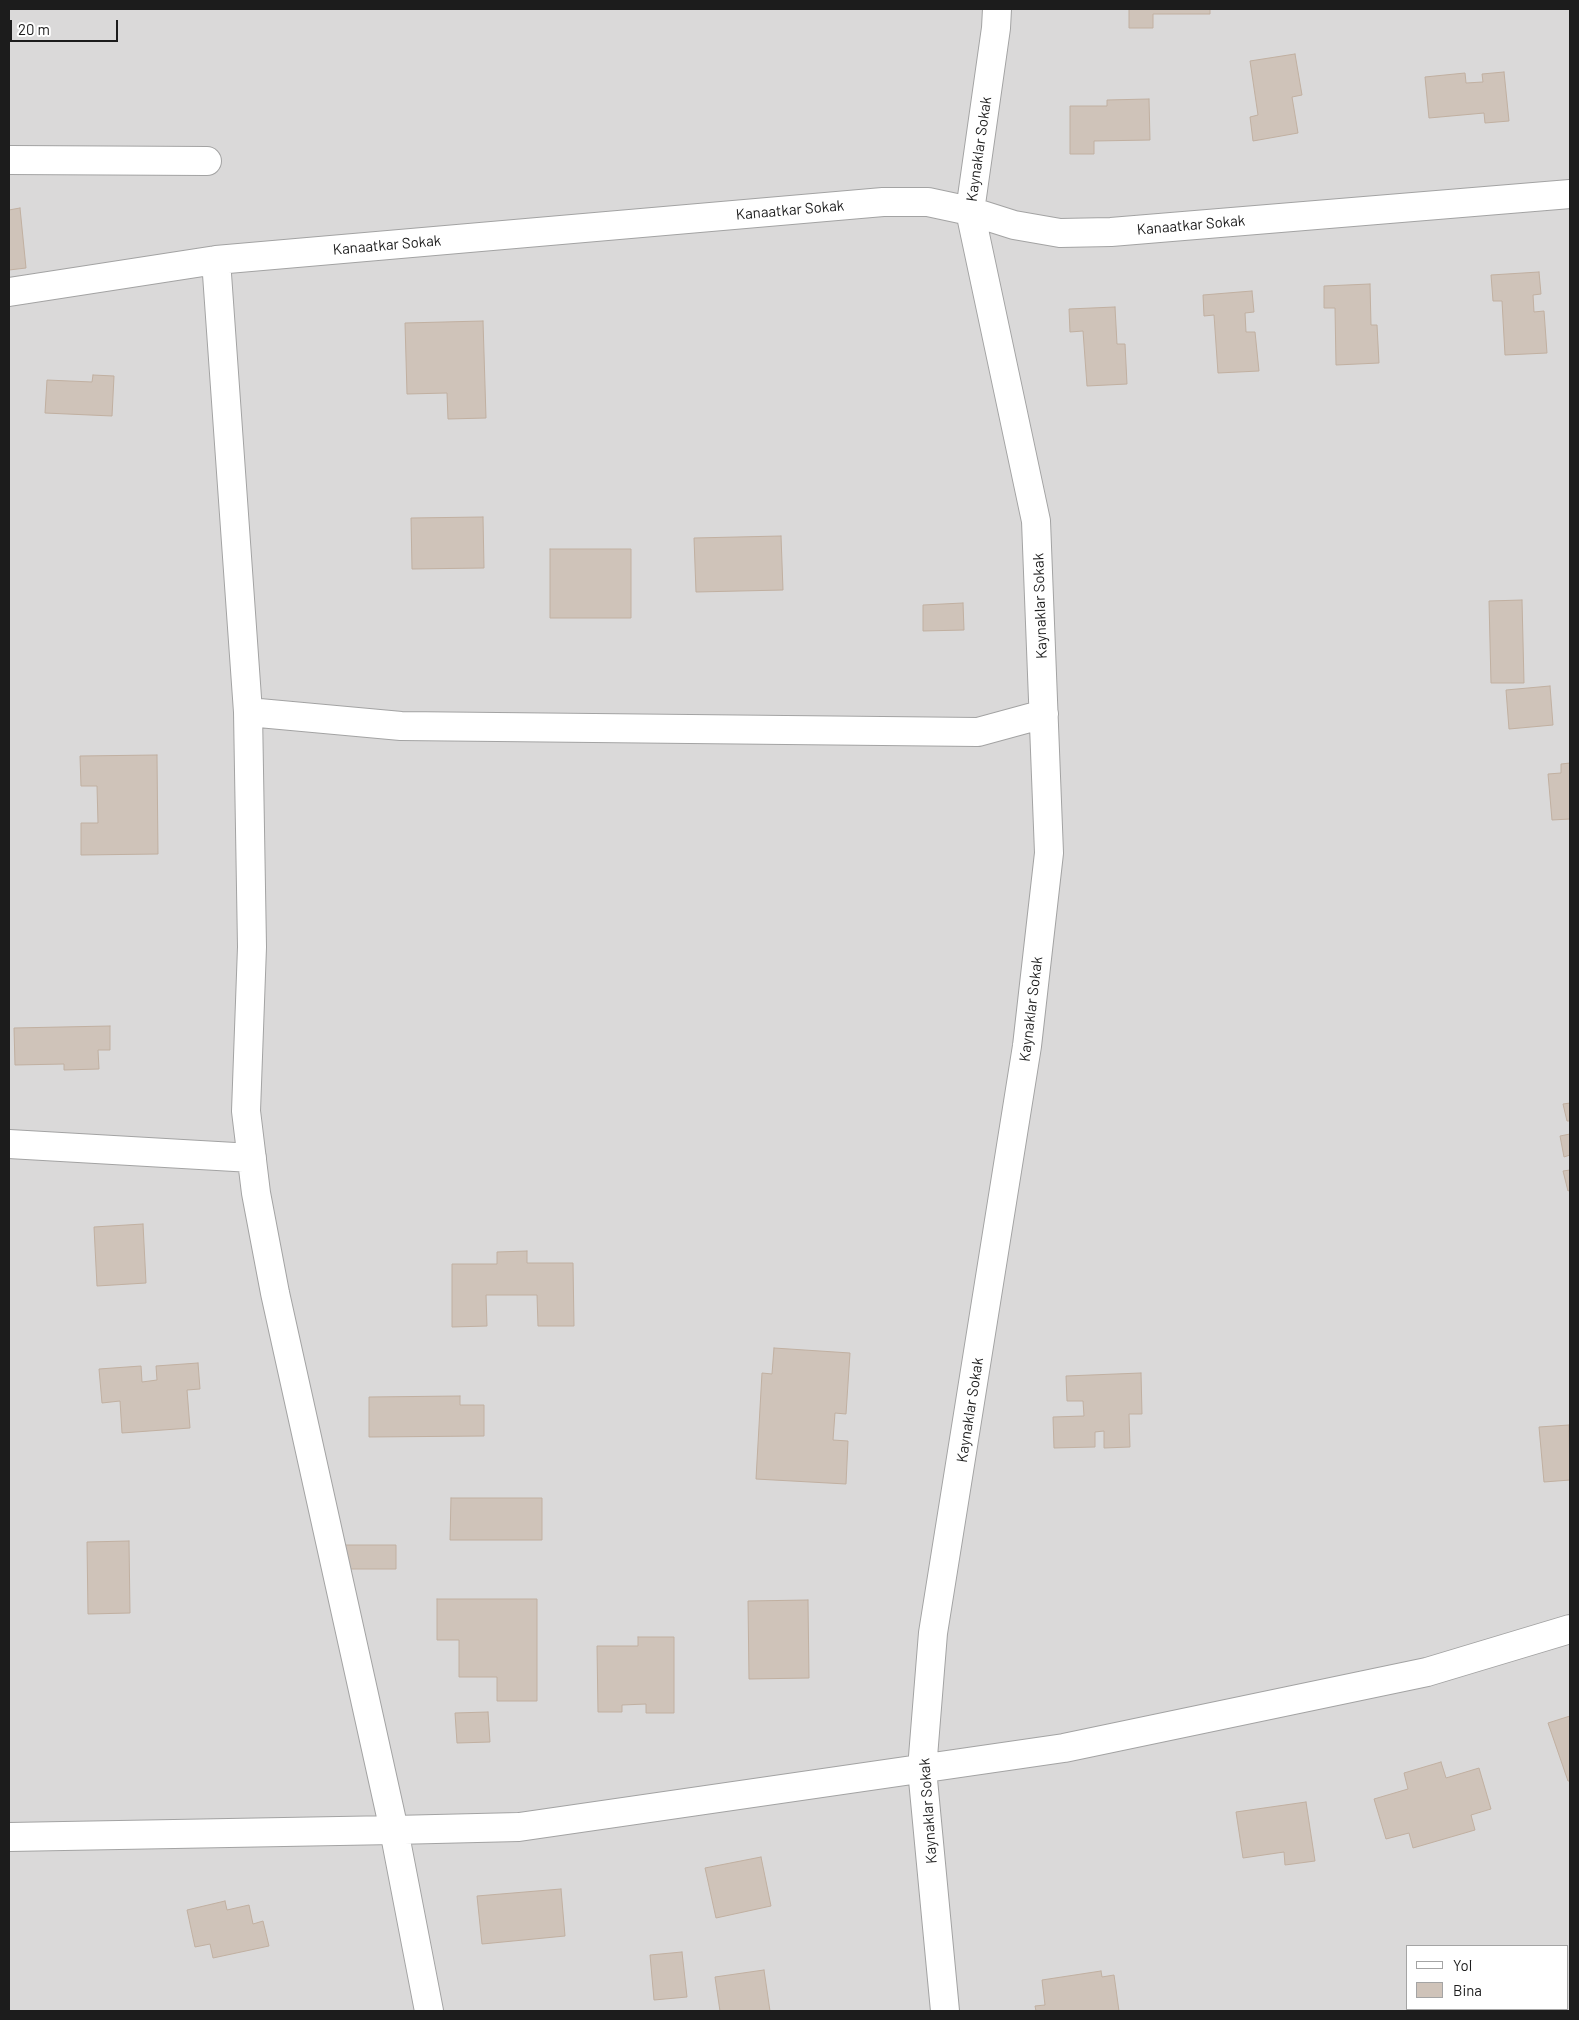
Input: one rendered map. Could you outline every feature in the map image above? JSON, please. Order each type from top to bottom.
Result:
[{"type":"street","name":"Kaynaklar Sokak","points":[[945,2011],[922,1769],[933,1633],[1028,1046],[1049,853],[1036,521],[970,211],[996,28],[997,9]]},
{"type":"street","points":[[9,160],[207,161]]},
{"type":"street","name":"Kanaatkar Sokak","points":[[9,292],[216,260],[883,202],[928,202],[1060,234],[1131,230],[1570,194]]},
{"type":"street","points":[[216,260],[248,712],[252,947],[246,1110],[252,1158],[275,1294],[394,1830],[429,2011]]},
{"type":"street","points":[[248,712],[401,726],[978,732],[1044,714]]},
{"type":"street","points":[[9,1144],[252,1158]]},
{"type":"street","points":[[9,1837],[518,1827],[1064,1748],[1427,1672],[1570,1629]]},
{"type":"shaded area","points":[[9,9],[1570,9],[1570,2011],[9,2011]]},
{"type":"building","points":[[1129,9],[1210,9],[1210,14],[1153,14],[1153,28],[1129,28]]},
{"type":"building","points":[[1295,54],[1302,95],[1292,97],[1298,133],[1253,141],[1250,117],[1258,115],[1250,61]]},
{"type":"building","points":[[1504,72],[1509,121],[1485,123],[1484,113],[1429,118],[1425,77],[1465,73],[1466,83],[1483,82],[1482,74]]},
{"type":"building","points":[[1149,99],[1150,140],[1094,141],[1094,154],[1070,154],[1070,106],[1107,106],[1107,100]]},
{"type":"building","points":[[20,208],[26,268],[9,270],[9,210]]},
{"type":"building","points":[[1539,272],[1541,294],[1533,295],[1534,312],[1544,311],[1547,353],[1505,355],[1502,301],[1493,301],[1491,275]]},
{"type":"building","points":[[1370,284],[1371,325],[1377,325],[1379,363],[1336,365],[1335,308],[1324,308],[1324,286]]},
{"type":"building","points":[[1252,291],[1254,312],[1245,313],[1246,332],[1255,332],[1259,371],[1218,373],[1214,315],[1204,316],[1203,295]]},
{"type":"building","points":[[1115,307],[1117,344],[1125,344],[1127,384],[1087,386],[1083,331],[1070,332],[1069,309]]},
{"type":"building","points":[[483,321],[486,418],[448,419],[447,393],[407,394],[405,323]]},
{"type":"building","points":[[93,375],[114,376],[112,416],[45,413],[47,380],[92,382]]},
{"type":"building","points":[[483,517],[484,568],[412,569],[411,518]]},
{"type":"building","points":[[781,536],[783,590],[696,592],[694,538]]},
{"type":"building","points":[[550,549],[631,549],[631,618],[550,618]]},
{"type":"building","points":[[1522,600],[1524,683],[1491,683],[1489,601]]},
{"type":"building","points":[[963,603],[964,630],[923,631],[923,605]]},
{"type":"building","points":[[1550,686],[1553,725],[1509,729],[1506,690]]},
{"type":"building","points":[[157,755],[158,854],[81,855],[81,823],[98,823],[97,786],[81,786],[80,756]]},
{"type":"building","points":[[1570,763],[1570,819],[1552,820],[1548,774],[1561,773],[1561,764]]},
{"type":"building","points":[[110,1026],[110,1050],[98,1050],[99,1069],[64,1070],[64,1064],[15,1065],[14,1028]]},
{"type":"building","points":[[1570,1103],[1570,1121],[1567,1121],[1563,1104]]},
{"type":"building","points":[[1570,1134],[1570,1155],[1564,1157],[1560,1136]]},
{"type":"building","points":[[1570,1170],[1570,1190],[1568,1191],[1563,1171]]},
{"type":"building","points":[[143,1224],[146,1283],[97,1286],[94,1227]]},
{"type":"building","points":[[527,1251],[527,1263],[573,1263],[574,1326],[538,1326],[537,1295],[486,1295],[487,1326],[452,1327],[452,1264],[497,1264],[497,1252]]},
{"type":"building","points":[[774,1348],[850,1353],[846,1414],[835,1413],[833,1440],[848,1441],[846,1484],[756,1479],[762,1373],[772,1374]]},
{"type":"building","points":[[198,1363],[200,1389],[187,1390],[190,1428],[122,1433],[120,1401],[102,1403],[99,1369],[141,1366],[142,1382],[157,1380],[156,1366]]},
{"type":"building","points":[[1141,1373],[1142,1414],[1129,1414],[1130,1447],[1104,1448],[1104,1431],[1095,1432],[1095,1447],[1054,1448],[1053,1417],[1084,1416],[1083,1401],[1067,1401],[1066,1376]]},
{"type":"building","points":[[460,1396],[460,1405],[484,1405],[484,1436],[369,1437],[369,1397]]},
{"type":"building","points":[[1569,1425],[1570,1480],[1544,1482],[1539,1427]]},
{"type":"building","points":[[451,1498],[542,1498],[542,1540],[450,1540]]},
{"type":"building","points":[[129,1541],[130,1613],[88,1614],[87,1542]]},
{"type":"building","points":[[342,1545],[396,1545],[396,1569],[342,1569]]},
{"type":"building","points":[[437,1599],[537,1599],[537,1701],[497,1701],[497,1677],[459,1677],[459,1640],[437,1640]]},
{"type":"building","points":[[808,1600],[809,1678],[749,1679],[748,1601]]},
{"type":"building","points":[[638,1637],[674,1637],[674,1713],[646,1713],[646,1704],[622,1705],[622,1712],[598,1712],[597,1646],[638,1646]]},
{"type":"building","points":[[488,1712],[490,1742],[457,1743],[455,1713]]},
{"type":"building","points":[[1570,1716],[1570,1781],[1568,1781],[1548,1723]]},
{"type":"building","points":[[1441,1762],[1446,1778],[1479,1768],[1491,1809],[1471,1815],[1475,1830],[1413,1848],[1409,1833],[1386,1839],[1374,1799],[1408,1789],[1404,1773]]},
{"type":"building","points":[[1306,1802],[1315,1861],[1285,1865],[1284,1852],[1243,1858],[1236,1812]]},
{"type":"building","points":[[761,1857],[771,1906],[716,1918],[705,1868]]},
{"type":"building","points":[[561,1889],[565,1936],[482,1944],[477,1896]]},
{"type":"building","points":[[225,1901],[227,1910],[249,1905],[253,1924],[263,1921],[269,1946],[213,1958],[210,1944],[195,1947],[187,1910]]},
{"type":"building","points":[[682,1952],[687,1997],[654,2000],[650,1955]]},
{"type":"building","points":[[764,1970],[770,2011],[720,2011],[715,1977]]},
{"type":"building","points":[[1101,1971],[1102,1977],[1114,1975],[1119,2011],[1036,2011],[1035,2006],[1045,2005],[1042,1980]]}]
